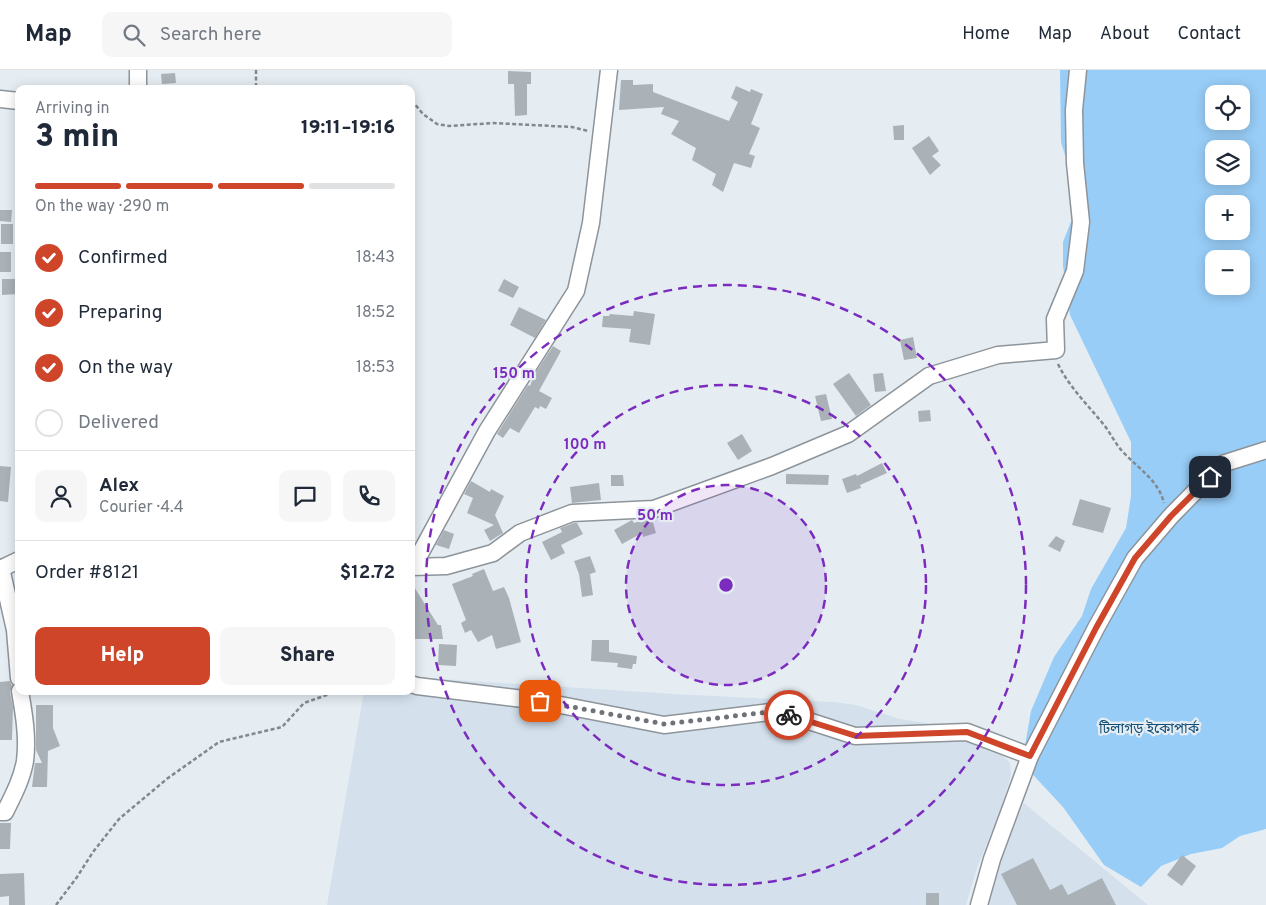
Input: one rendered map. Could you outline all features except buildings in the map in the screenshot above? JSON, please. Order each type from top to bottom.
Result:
[{"type":"street","points":[[138,70],[138,85]]},
{"type":"street","points":[[415,557],[421,552],[487,431],[576,292],[591,223],[609,70]]},
{"type":"street","points":[[415,568],[446,566],[493,553],[520,534],[572,513],[654,509],[772,466],[848,434],[929,376],[998,355],[1056,350],[1055,319],[1075,271],[1081,222],[1075,163],[1074,119],[1078,70]]},
{"type":"street","points":[[0,99],[15,100]]},
{"type":"street","points":[[979,905],[992,859],[1030,756],[1096,628],[1135,558],[1168,520],[1222,464],[1266,450]]},
{"type":"street","points":[[15,562],[1,569],[15,640]]},
{"type":"street","points":[[415,685],[540,701],[664,724],[778,711],[856,736],[967,732],[1030,756]]},
{"type":"street","points":[[0,812],[5,812],[20,779],[25,761],[25,722],[21,695]]},
{"type":"path","points":[[256,70],[256,85]]},
{"type":"path","points":[[415,104],[423,114],[437,124],[449,126],[493,123],[572,127],[602,133]]},
{"type":"path","points":[[1056,350],[1058,365],[1079,397],[1105,425],[1124,453],[1142,469],[1161,492],[1168,520]]},
{"type":"path","points":[[56,905],[119,819],[168,778],[219,742],[282,727],[304,703],[327,695]]},
{"type":"shaded area","points":[[415,677],[834,702],[856,705],[900,719],[926,723],[958,734],[1000,753],[1010,763],[1011,776],[1000,811],[977,868],[966,905],[327,905],[363,695],[415,695]]},
{"type":"shaded area","points":[[1024,803],[1148,905],[987,905],[1003,849]]},
{"type":"green space","name":"টিলাগড় ইকোপার্ক","points":[[1060,70],[1266,70],[1266,829],[1240,836],[1222,848],[1191,854],[1161,866],[1141,887],[1104,865],[1063,807],[1022,763],[1031,711],[1054,657],[1082,616],[1091,589],[1126,528],[1131,496],[1131,442],[1070,315],[1063,266],[1063,242],[1072,219],[1068,165],[1061,142]]},
{"type":"way so far","points":[[540,701],[664,724],[778,711],[789,715]]},
{"type":"route","points":[[789,715],[856,736],[967,732],[1030,756],[1096,628],[1135,558],[1171,516],[1210,477]]}]
